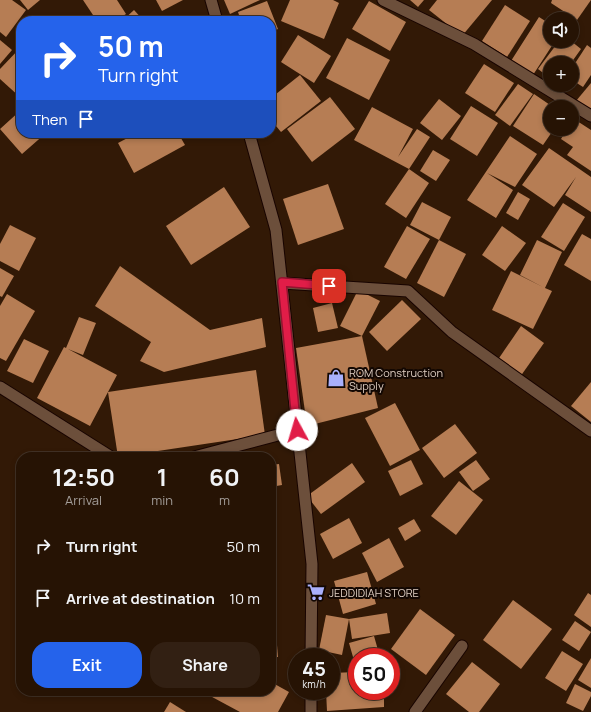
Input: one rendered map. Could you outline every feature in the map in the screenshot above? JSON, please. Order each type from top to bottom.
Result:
[{"type":"street","points":[[211,0],[216,16]]},
{"type":"street","points":[[383,0],[474,44],[591,116]]},
{"type":"street","points":[[250,138],[276,230],[312,564],[311,648]]},
{"type":"street","points":[[282,282],[408,291],[452,332],[591,431]]},
{"type":"street","points":[[0,387],[103,452]]},
{"type":"street","points":[[213,452],[297,430]]},
{"type":"street","points":[[415,712],[462,646]]},
{"type":"street","points":[[311,700],[311,712]]},
{"type":"building","points":[[0,0],[12,0],[26,10],[22,16],[16,16],[16,24],[6,37],[0,32]]},
{"type":"building","points":[[20,0],[40,0],[28,10]]},
{"type":"building","points":[[83,0],[117,0],[126,14],[123,16],[94,16]]},
{"type":"building","points":[[156,0],[183,0],[162,11]]},
{"type":"building","points":[[224,0],[260,0],[230,14]]},
{"type":"building","points":[[290,0],[333,0],[339,3],[324,39],[281,21]]},
{"type":"building","points":[[410,0],[424,0],[418,7]]},
{"type":"building","points":[[437,0],[492,0],[462,36],[429,10]]},
{"type":"building","points":[[552,0],[591,0],[579,17],[579,12],[565,12],[551,3]]},
{"type":"building","points":[[267,1],[273,16],[239,16],[238,12]]},
{"type":"building","points":[[369,1],[406,22],[390,51],[352,29]]},
{"type":"building","points":[[505,5],[530,21],[507,57],[482,41]]},
{"type":"building","points":[[134,10],[139,16],[127,16]]},
{"type":"building","points":[[539,17],[543,20],[543,48],[550,48],[545,56],[543,56],[543,60],[533,75],[511,61]]},
{"type":"building","points":[[298,35],[331,56],[314,83],[281,62]]},
{"type":"building","points":[[347,38],[390,60],[369,100],[326,78]]},
{"type":"building","points":[[0,40],[12,50],[0,64]]},
{"type":"building","points":[[587,45],[591,48],[591,75],[583,87],[579,84],[579,57]]},
{"type":"building","points":[[579,47],[581,49],[576,56],[548,56],[554,48]]},
{"type":"building","points":[[16,52],[16,93],[0,79],[0,69]]},
{"type":"building","points":[[543,62],[543,73],[538,69]]},
{"type":"building","points":[[484,64],[514,83],[495,112],[465,93]]},
{"type":"building","points":[[300,75],[321,101],[281,132],[276,126],[276,94]]},
{"type":"building","points":[[591,83],[591,113],[579,103],[579,100],[577,100]]},
{"type":"building","points":[[518,84],[533,94],[510,126],[495,115]]},
{"type":"building","points":[[534,94],[543,100],[543,136],[549,136],[543,145],[513,126]]},
{"type":"building","points":[[330,97],[355,129],[312,162],[287,129]]},
{"type":"building","points":[[439,99],[461,116],[442,140],[420,123]]},
{"type":"building","points":[[471,106],[498,123],[477,156],[450,139]]},
{"type":"building","points":[[372,107],[413,129],[398,157],[417,129],[430,137],[409,169],[354,140]]},
{"type":"building","points":[[16,115],[16,138],[40,138],[22,154],[0,129]]},
{"type":"building","points":[[579,122],[591,130],[591,171],[567,155],[573,147],[561,139],[563,136],[579,136]]},
{"type":"building","points":[[510,136],[537,154],[515,187],[487,173],[513,190],[496,218],[467,200]]},
{"type":"building","points":[[128,138],[181,138],[185,145],[134,173],[118,143]]},
{"type":"building","points":[[549,148],[591,177],[591,212],[565,195],[576,177],[554,207],[522,185]]},
{"type":"building","points":[[433,150],[450,160],[436,181],[420,171]]},
{"type":"building","points":[[409,169],[429,183],[406,218],[385,204]]},
{"type":"building","points":[[328,184],[344,229],[298,245],[283,199]]},
{"type":"building","points":[[224,187],[250,227],[191,265],[166,226]]},
{"type":"building","points":[[518,192],[530,199],[518,220],[506,213]]},
{"type":"building","points":[[422,202],[451,217],[439,240],[410,225]]},
{"type":"building","points":[[563,203],[585,217],[564,251],[541,237]]},
{"type":"building","points":[[10,225],[36,238],[19,271],[0,261],[0,244]]},
{"type":"building","points":[[407,226],[430,239],[406,279],[384,267]]},
{"type":"building","points":[[502,226],[526,243],[505,271],[482,255]]},
{"type":"building","points":[[582,234],[591,239],[591,281],[564,265]]},
{"type":"building","points":[[439,240],[466,254],[444,297],[417,283]]},
{"type":"building","points":[[537,240],[562,252],[545,288],[552,291],[533,329],[492,310],[511,271],[543,287],[520,275]]},
{"type":"building","points":[[120,266],[210,330],[262,318],[266,347],[164,372],[140,361],[151,342],[95,306]]},
{"type":"building","points":[[0,268],[14,276],[2,297],[0,296]]},
{"type":"building","points":[[358,290],[380,301],[362,336],[340,326]]},
{"type":"building","points":[[7,294],[35,311],[6,361],[0,358],[0,306]]},
{"type":"building","points":[[402,300],[421,319],[387,351],[369,332]]},
{"type":"building","points":[[332,303],[338,328],[318,332],[313,308]]},
{"type":"building","points":[[79,317],[96,323],[83,355],[68,349],[117,375],[90,426],[37,398],[64,347],[66,348]]},
{"type":"building","points":[[521,326],[544,343],[520,377],[497,361]]},
{"type":"building","name":"ROM Construction Supply","points":[[362,336],[378,408],[307,426],[296,348]]},
{"type":"building","points":[[24,339],[49,351],[33,383],[7,371]]},
{"type":"building","points":[[256,370],[265,435],[151,452],[117,452],[108,392]]},
{"type":"building","points":[[591,382],[591,422],[571,406]]},
{"type":"building","points":[[395,403],[420,450],[390,466],[365,418]]},
{"type":"building","points":[[455,424],[477,453],[444,478],[422,448]]},
{"type":"building","points":[[411,460],[423,484],[400,496],[388,471]]},
{"type":"building","points":[[476,460],[490,479],[473,491],[459,472]]},
{"type":"building","points":[[352,463],[365,482],[321,514],[307,496]]},
{"type":"building","points":[[276,464],[279,464],[282,485],[276,486]]},
{"type":"building","points":[[459,481],[483,500],[456,535],[431,516]]},
{"type":"building","points":[[349,518],[362,543],[333,559],[320,534]]},
{"type":"building","points":[[414,519],[421,531],[405,541],[398,528]]},
{"type":"building","points":[[389,538],[404,567],[377,582],[362,553]]},
{"type":"building","points":[[367,572],[376,604],[343,614],[334,581]]},
{"type":"building","points":[[588,593],[591,595],[591,627],[574,615]]},
{"type":"building","points":[[513,600],[552,629],[521,669],[483,640]]},
{"type":"building","points":[[420,609],[455,635],[426,675],[400,656],[400,648],[392,648]]},
{"type":"building","points":[[387,613],[390,633],[352,639],[349,619]]},
{"type":"building","points":[[326,615],[349,619],[342,655],[340,655],[340,648],[319,648]]},
{"type":"building","points":[[575,621],[591,632],[579,651],[562,640]]},
{"type":"building","points":[[276,633],[278,657],[276,657]]},
{"type":"building","points":[[374,636],[377,648],[350,648],[349,643]]},
{"type":"building","points":[[562,651],[583,664],[566,691],[545,678]]},
{"type":"building","points":[[591,658],[591,688],[578,680]]},
{"type":"building","points":[[472,662],[500,684],[479,712],[469,712],[446,694]]},
{"type":"building","points":[[348,672],[348,700],[384,700],[384,707],[327,711],[326,700],[340,700],[340,673]]},
{"type":"building","points":[[575,684],[591,692],[591,696],[583,711],[566,703]]},
{"type":"building","points":[[276,685],[288,691],[278,712],[240,712],[210,696],[276,696]]},
{"type":"building","points":[[170,702],[186,712],[164,712]]},
{"type":"place","name":"ROM Construction Supply","points":[[336,378]]},
{"type":"place","name":"JEDDIDIAH STORE","points":[[316,592]]},
{"type":"route","points":[[297,430],[282,282],[329,286]]}]
